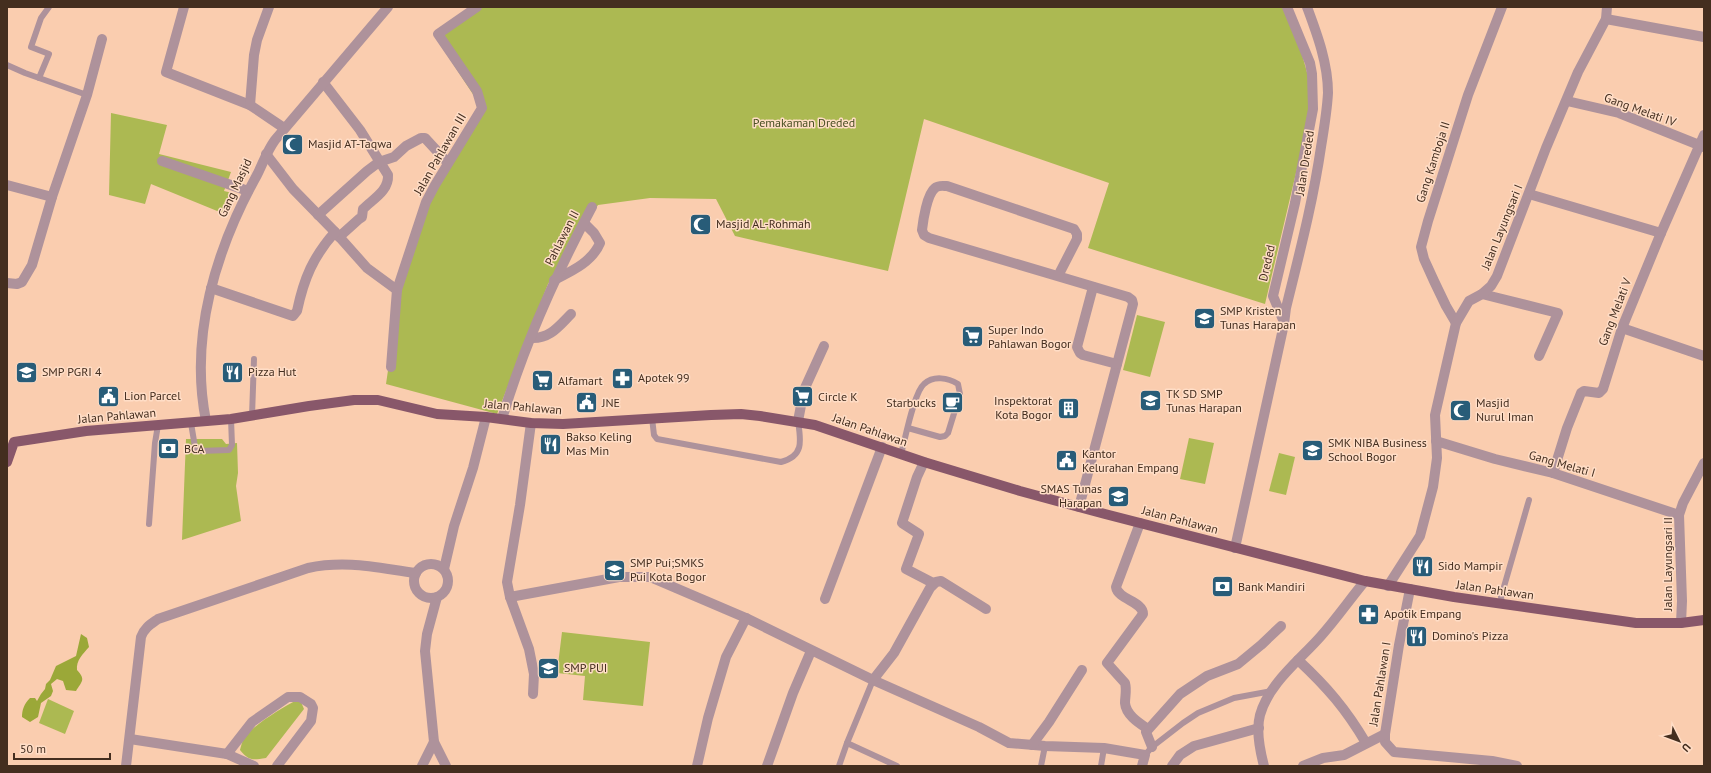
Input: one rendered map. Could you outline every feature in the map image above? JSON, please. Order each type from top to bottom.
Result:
[{"type":"main road","name":"Jalan Pahlawan","points":[[7,462],[14,442],[86,431],[231,419],[354,400],[378,400],[437,414],[486,417],[531,423],[563,424],[741,414],[798,421],[815,425],[924,462],[1079,507],[1388,586],[1636,623],[1681,623],[1704,620]]},
{"type":"street","points":[[184,7],[166,72],[250,105],[284,128]]},
{"type":"street","points":[[250,105],[254,55],[257,40],[269,7]]},
{"type":"street","name":"Gang Masjid","points":[[206,421],[202,391],[202,343],[204,323],[211,288],[226,239],[266,154],[284,128],[388,7]]},
{"type":"street","name":"Jalan Pahlawan III","points":[[391,367],[397,290],[426,202],[482,108],[477,90],[438,34],[477,7]]},
{"type":"street","name":"Dreded","points":[[1284,324],[1273,296],[1313,110],[1312,74],[1310,63],[1287,7]]},
{"type":"street","name":"Jalan Dreded","points":[[1284,324],[1286,308],[1314,192],[1328,92],[1324,62],[1307,7]]},
{"type":"street","name":"Gang Kamboja II","points":[[1456,323],[1434,281],[1424,259],[1421,247],[1468,95],[1502,7]]},
{"type":"street","name":"Jalan Layungsari I","points":[[1388,586],[1420,536],[1435,474],[1435,415],[1456,323],[1469,301],[1482,294],[1491,286],[1497,276],[1546,148],[1578,72],[1606,19],[1607,7]]},
{"type":"street","points":[[1606,19],[1704,37]]},
{"type":"street","points":[[7,283],[20,284],[26,278],[32,265],[52,197],[87,95],[102,39]]},
{"type":"street","points":[[211,288],[293,316],[296,311],[308,270],[322,247],[337,234],[359,219],[362,216],[363,209],[385,188],[388,182],[388,175],[360,130],[323,82]]},
{"type":"street","name":"Gang Melati IV","points":[[1567,100],[1619,113],[1702,146]]},
{"type":"street","name":"Gang Melati V","points":[[1554,473],[1567,428],[1580,393],[1584,391],[1599,393],[1602,391],[1622,328],[1661,233],[1702,146],[1704,135]]},
{"type":"street","points":[[318,216],[354,182],[379,162],[394,157],[406,146],[421,138],[425,138],[448,163]]},
{"type":"street","points":[[266,154],[293,189],[337,234],[367,268],[397,290]]},
{"type":"street","points":[[162,161],[248,191]]},
{"type":"street","points":[[7,185],[52,197]]},
{"type":"street","points":[[1058,276],[1077,239],[1077,234],[1074,229],[947,186],[937,186],[932,191],[922,228],[923,234],[926,236],[1130,298],[1133,302],[1079,507]]},
{"type":"street","points":[[1529,194],[1661,233]]},
{"type":"street","name":"Pahlawan II","points":[[502,419],[509,396],[554,280],[592,207]]},
{"type":"street","points":[[554,280],[590,259],[598,249],[600,244],[594,233],[584,223]]},
{"type":"street","points":[[1288,231],[1304,235]]},
{"type":"street","points":[[1094,287],[1077,347],[1083,355],[1117,364]]},
{"type":"street","points":[[1482,294],[1558,313],[1539,356]]},
{"type":"street","points":[[531,338],[540,338],[553,332],[571,314]]},
{"type":"street","points":[[1235,548],[1284,324]]},
{"type":"street","points":[[1622,328],[1704,356]]},
{"type":"street","points":[[798,421],[804,390],[824,346]]},
{"type":"street","points":[[444,570],[454,526],[473,468],[486,417]]},
{"type":"street","points":[[531,423],[520,505],[507,582],[510,597],[529,649],[534,674],[533,694]]},
{"type":"street","name":"Gang Melati I","points":[[1436,441],[1495,459],[1554,473],[1679,515]]},
{"type":"street","points":[[825,599],[882,447]]},
{"type":"street","points":[[924,462],[917,477],[902,523],[919,534],[906,569],[933,583],[940,581],[986,609]]},
{"type":"street","name":"Jalan Layungsari II","points":[[1681,623],[1682,601],[1679,515],[1686,496],[1704,463]]},
{"type":"street","points":[[1140,523],[1116,587],[1118,592],[1141,608],[1143,614],[1107,663],[1125,683],[1125,702],[1132,717],[1148,729]]},
{"type":"street","points":[[126,766],[141,637],[148,627],[158,619],[308,568],[328,564],[348,564],[416,573]]},
{"type":"street","points":[[438,597],[426,597],[417,590],[414,579],[420,568],[432,564],[439,565],[448,575],[449,582],[443,593],[438,597],[427,634],[425,651],[434,742],[446,766]]},
{"type":"street","points":[[510,597],[619,577],[650,577],[746,618],[811,651],[979,727],[1010,743],[1149,751]]},
{"type":"street","points":[[1264,766],[1261,753],[1259,728],[1261,712],[1272,691],[1298,660],[1322,635],[1365,581]]},
{"type":"street","points":[[873,680],[894,652],[933,583]]},
{"type":"street","name":"Jalan Pahlawan I","points":[[1410,589],[1399,645],[1385,742],[1394,752],[1517,766]]},
{"type":"street","points":[[697,766],[708,718],[726,657],[746,618]]},
{"type":"street","points":[[1142,766],[1149,751],[1146,734],[1148,729],[1180,694],[1207,676],[1238,664],[1281,626]]},
{"type":"street","points":[[767,766],[792,693],[811,651]]},
{"type":"street","points":[[1298,660],[1347,711],[1366,743]]},
{"type":"street","points":[[1032,745],[1049,722],[1082,670]]},
{"type":"street","points":[[228,754],[252,722],[288,698],[300,697],[311,704],[314,708],[312,716],[310,721],[277,766]]},
{"type":"street","points":[[1172,766],[1180,755],[1194,746],[1259,728]]},
{"type":"street","points":[[1304,766],[1323,758],[1344,755],[1385,734]]},
{"type":"street","points":[[130,739],[228,754],[254,766]]},
{"type":"street","points":[[422,766],[434,742]]},
{"type":"lane","points":[[39,78],[49,54],[31,47],[41,18],[49,7]]},
{"type":"lane","points":[[7,65],[87,95]]},
{"type":"lane","points":[[252,416],[254,359]]},
{"type":"lane","points":[[901,454],[915,401],[923,384],[933,378],[949,379],[958,384],[960,394],[948,433],[945,436],[940,437],[908,428]]},
{"type":"lane","points":[[652,418],[654,434],[657,439],[781,462],[790,460],[797,453],[802,442],[798,421]]},
{"type":"lane","points":[[191,423],[195,447],[199,451],[229,450],[232,445],[231,419]]},
{"type":"lane","points":[[149,524],[154,443],[158,425]]},
{"type":"lane","points":[[1502,604],[1501,597],[1529,500]]},
{"type":"lane","points":[[839,766],[847,742],[873,680]]},
{"type":"lane","points":[[1149,751],[1183,722],[1198,713],[1234,698],[1272,691]]},
{"type":"lane","points":[[847,742],[897,766]]},
{"type":"lane","points":[[1040,766],[1045,746]]},
{"type":"lane","points":[[1101,766],[1104,748]]},
{"type":"green space","name":"Pemakaman Dreded","points":[[471,7],[1284,7],[1298,40],[1308,76],[1309,118],[1265,304],[1088,248],[1109,183],[924,119],[888,271],[735,236],[716,199],[650,198],[598,205],[548,284],[497,414],[386,384],[404,261],[437,174],[482,108],[434,35]]},
{"type":"green space","points":[[111,113],[167,125],[159,154],[231,172],[224,191],[237,194],[227,215],[151,184],[145,204],[109,195]]},
{"type":"green space","points":[[1137,315],[1165,322],[1150,377],[1123,370]]},
{"type":"green space","points":[[1189,438],[1214,443],[1205,484],[1180,479]]},
{"type":"green space","points":[[186,439],[222,439],[226,444],[237,443],[238,473],[236,486],[241,521],[182,540]]},
{"type":"green space","points":[[1279,453],[1295,457],[1286,495],[1269,491]]},
{"type":"green space","points":[[562,632],[650,642],[643,706],[583,700],[585,676],[557,673]]},
{"type":"green space","points":[[81,634],[87,638],[89,647],[80,657],[77,666],[77,670],[82,680],[76,691],[66,690],[63,681],[57,679],[51,684],[53,691],[51,696],[41,703],[38,717],[30,722],[22,717],[23,709],[26,703],[30,698],[35,698],[37,701],[45,689],[46,684],[50,680],[56,666],[76,656]]},
{"type":"green space","points":[[48,699],[74,711],[65,734],[39,723]]},
{"type":"green space","points":[[297,700],[301,702],[304,709],[266,758],[251,759],[243,754],[240,750],[242,742],[248,733],[268,717]]},
{"type":"place","name":"Masjid AT-Taqwa","points":[[293,144]]},
{"type":"place","name":"Masjid AL-Rohmah","points":[[701,224]]},
{"type":"place","name":"SMP Kristen Tunas Harapan","points":[[1205,318]]},
{"type":"place","name":"Super Indo Pahlawan Bogor","points":[[973,337]]},
{"type":"place","name":"SMP PGRI 4","points":[[26,372]]},
{"type":"place","name":"Pizza Hut","points":[[233,372]]},
{"type":"place","name":"Apotek 99","points":[[623,378]]},
{"type":"place","name":"Alfamart","points":[[542,381]]},
{"type":"place","name":"Lion Parcel","points":[[108,396]]},
{"type":"place","name":"Circle K","points":[[803,397]]},
{"type":"place","name":"TK SD SMP Tunas Harapan","points":[[1150,401]]},
{"type":"place","name":"JNE","points":[[587,403]]},
{"type":"place","name":"Starbucks","points":[[952,403]]},
{"type":"place","name":"Inspektorat Kota Bogor","points":[[1068,408]]},
{"type":"place","name":"Masjid Nurul Iman","points":[[1461,410]]},
{"type":"place","name":"Bakso Keling Mas Min","points":[[551,444]]},
{"type":"place","name":"BCA","points":[[169,449]]},
{"type":"place","name":"SMK NIBA Business School Bogor","points":[[1312,450]]},
{"type":"place","name":"Kantor Kelurahan Empang","points":[[1066,461]]},
{"type":"place","name":"SMAS Tunas Harapan","points":[[1118,496]]},
{"type":"place","name":"Sido Mampir","points":[[1422,566]]},
{"type":"place","name":"SMP Pui;SMKS Pui Kota Bogor","points":[[614,570]]},
{"type":"place","name":"Bank Mandiri","points":[[1222,587]]},
{"type":"place","name":"Apotik Empang","points":[[1368,614]]},
{"type":"place","name":"Domino's Pizza","points":[[1416,636]]},
{"type":"place","name":"SMP PUI","points":[[548,668]]}]
